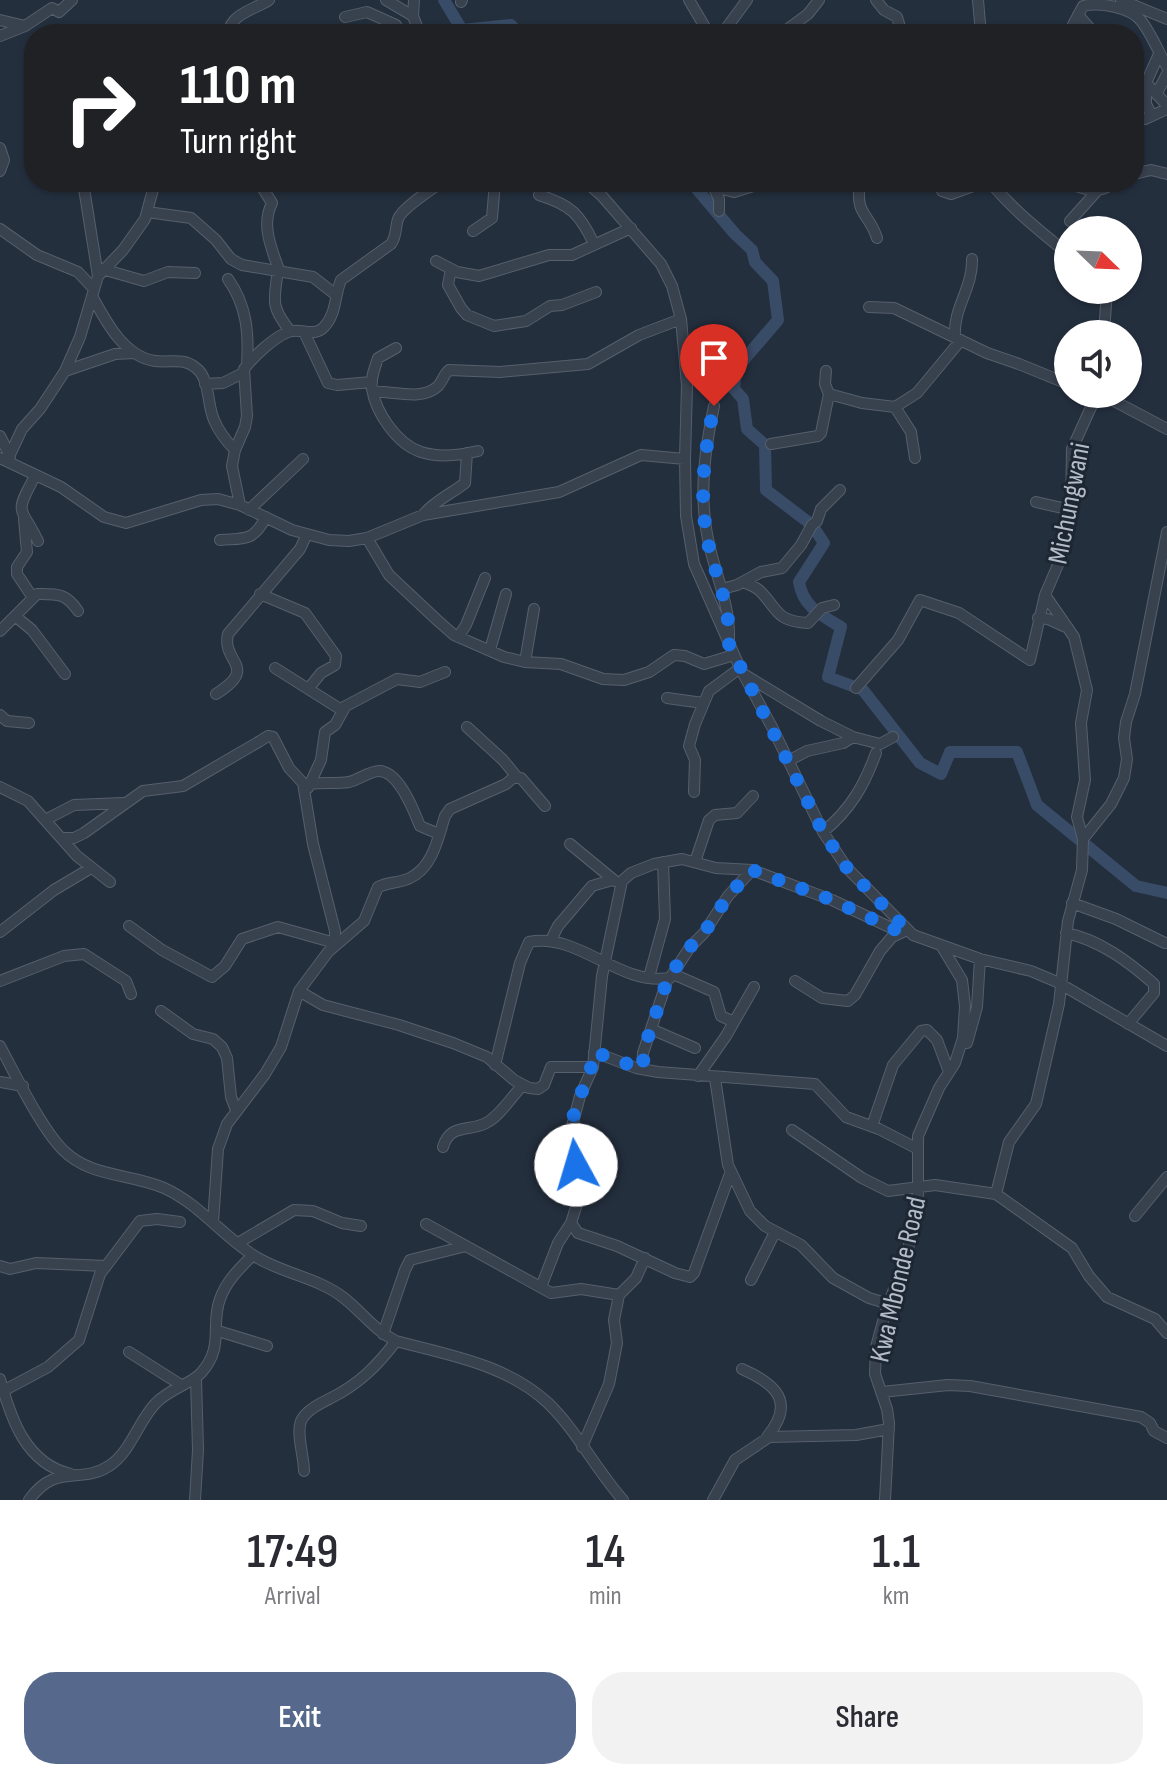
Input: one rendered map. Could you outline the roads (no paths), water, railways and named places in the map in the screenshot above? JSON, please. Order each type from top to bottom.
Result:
[{"type":"street","points":[[28,24],[52,8],[59,12],[72,0]]},
{"type":"street","points":[[231,24],[269,0]]},
{"type":"street","points":[[386,0],[413,16]]},
{"type":"street","points":[[414,0],[416,24]]},
{"type":"street","points":[[689,0],[703,24]]},
{"type":"street","points":[[729,24],[747,0]]},
{"type":"street","points":[[794,24],[819,0]]},
{"type":"street","points":[[876,0],[884,10],[897,17],[899,24]]},
{"type":"street","points":[[978,0],[980,24]]},
{"type":"street","points":[[1121,0],[1167,19]]},
{"type":"street","points":[[1073,24],[1085,2],[1102,3],[1139,18],[1142,24]]},
{"type":"street","points":[[345,17],[350,18],[361,11],[394,24]]},
{"type":"street","points":[[1078,15],[1086,24]]},
{"type":"street","points":[[0,20],[24,26]]},
{"type":"street","points":[[0,36],[24,26]]},
{"type":"street","points":[[1144,27],[1167,67]]},
{"type":"street","points":[[1152,116],[1146,104],[1146,81],[1159,54]]},
{"type":"street","points":[[1157,93],[1167,74]]},
{"type":"street","points":[[1144,119],[1167,107],[1146,81]]},
{"type":"street","points":[[0,148],[4,160],[0,171]]},
{"type":"street","points":[[1144,172],[1156,170],[1167,174]]},
{"type":"street","points":[[85,192],[100,272]]},
{"type":"street","points":[[6,458],[22,429],[40,409],[65,371],[80,337],[100,272],[130,242],[147,212],[152,192]]},
{"type":"street","points":[[264,192],[272,203],[266,213],[265,227],[278,270],[273,304],[290,331]]},
{"type":"street","points":[[205,384],[223,383],[245,369],[290,331],[316,332],[323,329],[334,313],[341,280],[391,244],[396,238],[403,212],[429,192]]},
{"type":"street","points":[[473,231],[492,218],[494,192]]},
{"type":"street","points":[[596,192],[661,264],[672,286],[681,319],[687,385],[686,516],[694,564],[741,671],[823,832],[847,868],[904,931]]},
{"type":"street","points":[[716,192],[719,211]]},
{"type":"street","points":[[860,192],[859,208],[877,238]]},
{"type":"street","points":[[996,192],[1022,219],[1054,241]]},
{"type":"street","points":[[1074,216],[1096,192]]},
{"type":"street","points":[[539,195],[558,201],[577,213],[594,244]]},
{"type":"street","points":[[147,212],[191,218],[216,240],[231,259],[242,265],[313,277],[336,295]]},
{"type":"street","points":[[436,261],[451,269],[479,276],[549,255],[572,255],[631,228]]},
{"type":"street","points":[[0,229],[37,255],[78,272],[118,337],[134,353]]},
{"type":"street","points":[[829,394],[895,407],[917,393],[958,338],[956,317],[970,286],[972,259]]},
{"type":"street","points":[[451,269],[448,285],[461,308],[467,315],[494,326],[526,321],[550,306],[562,305],[596,292]]},
{"type":"street","points":[[100,272],[144,281],[168,272],[195,273]]},
{"type":"street","points":[[228,279],[247,316],[247,416],[232,466],[244,507]]},
{"type":"street","points":[[869,307],[894,308],[987,353],[1054,379]]},
{"type":"street","points":[[304,332],[328,383],[412,395],[439,385],[449,370],[500,372],[588,364],[639,335],[681,319]]},
{"type":"street","points":[[396,348],[378,358],[372,387],[382,418],[409,446],[421,452],[437,455],[473,452],[465,483],[443,500],[432,504],[423,515]]},
{"type":"street","points":[[65,371],[115,354],[134,353],[158,362],[183,360],[197,368],[205,384],[214,420],[235,450]]},
{"type":"street","points":[[771,444],[821,433],[829,394],[825,384],[826,371]]},
{"type":"street","points":[[714,406],[702,479],[702,501],[710,551],[730,619],[729,644]]},
{"type":"street","points":[[895,407],[911,432],[915,458]]},
{"type":"street","name":"Michungwani","points":[[996,1194],[1009,1142],[1035,1108],[1063,985],[1066,933],[1082,870],[1083,839],[1077,817],[1085,780],[1081,723],[1087,690],[1074,637],[1045,595],[1063,553],[1071,510],[1072,449],[1092,408]]},
{"type":"street","points":[[1126,408],[1167,429]]},
{"type":"street","points":[[0,436],[6,458],[61,487],[104,517],[126,523],[201,500],[218,499],[329,540],[367,538],[423,515],[559,492],[641,455],[685,459]]},
{"type":"street","points":[[244,507],[303,459]]},
{"type":"street","points":[[33,598],[17,574],[17,567],[27,552],[22,499],[35,476]]},
{"type":"street","points":[[722,589],[761,572],[782,568],[790,562],[817,521],[821,509],[840,490]]},
{"type":"street","points":[[1036,502],[1071,510]]},
{"type":"street","points":[[220,540],[249,538],[260,529],[266,517]]},
{"type":"street","points":[[24,519],[38,541]]},
{"type":"street","points":[[1083,839],[1111,804],[1124,778],[1126,722],[1135,694],[1167,532]]},
{"type":"street","points":[[216,694],[237,678],[235,660],[227,645],[228,634],[300,549],[307,534]]},
{"type":"street","points":[[367,538],[389,575],[458,637],[525,662],[561,664],[603,679],[624,680],[649,672],[674,655],[704,664],[734,655]]},
{"type":"street","points":[[458,637],[485,578]]},
{"type":"street","points":[[743,582],[759,590],[777,613],[797,622],[808,623],[822,608],[834,605]]},
{"type":"street","points":[[0,631],[41,593],[69,597],[78,611]]},
{"type":"street","points":[[260,594],[305,613],[336,656],[335,665],[321,673],[309,688]]},
{"type":"street","points":[[490,650],[506,594]]},
{"type":"street","points":[[856,688],[898,640],[914,616],[920,600],[959,613],[1030,660],[1045,595]]},
{"type":"street","points":[[525,662],[534,609]]},
{"type":"street","points":[[15,616],[32,630],[65,674]]},
{"type":"street","points":[[1038,618],[1068,628]]},
{"type":"street","points":[[275,668],[336,708],[344,709]]},
{"type":"street","points":[[694,792],[695,760],[689,746],[703,703],[709,691],[741,671]]},
{"type":"street","points":[[741,671],[821,721],[853,737],[880,744],[893,737]]},
{"type":"street","points":[[335,944],[331,912],[313,844],[308,788],[321,760],[325,732],[335,725],[344,709],[397,679],[420,682],[445,672]]},
{"type":"street","points":[[667,698],[703,703]]},
{"type":"street","points":[[0,715],[7,721],[29,723]]},
{"type":"street","points":[[467,727],[521,778],[545,806]]},
{"type":"street","points":[[61,838],[74,838],[84,833],[143,791],[183,786],[268,736],[278,743],[289,768],[308,788]]},
{"type":"street","points":[[788,761],[807,751],[843,743],[853,737]]},
{"type":"street","points":[[823,832],[840,818],[857,797],[876,753]]},
{"type":"street","points":[[308,788],[348,782],[377,771],[383,772],[396,779],[420,826],[439,834]]},
{"type":"street","points":[[213,1222],[218,1149],[227,1124],[281,1047],[299,991],[335,944],[364,921],[378,887],[419,873],[428,862],[450,809],[517,777]]},
{"type":"street","points":[[0,787],[28,801],[91,868],[110,882]]},
{"type":"street","points":[[695,862],[709,820],[715,815],[737,813],[753,796]]},
{"type":"street","points":[[45,820],[74,805],[124,802]]},
{"type":"street","points":[[570,844],[616,882]]},
{"type":"street","points":[[551,940],[558,926],[592,886],[616,882],[631,873],[682,859],[716,868],[752,870],[980,961],[1031,971],[1063,985],[1167,1046]]},
{"type":"street","points":[[649,977],[665,919],[663,862]]},
{"type":"street","points":[[0,932],[54,890],[91,868]]},
{"type":"street","points":[[642,1069],[643,1053],[670,976],[728,896],[752,870]]},
{"type":"street","points":[[541,1287],[558,1243],[571,1223],[582,1188],[571,1130],[580,1096],[593,1067],[616,882]]},
{"type":"street","points":[[1072,903],[1116,919],[1165,943]]},
{"type":"street","points":[[129,926],[162,950],[212,977],[225,966],[242,939],[278,927],[335,944]]},
{"type":"street","points":[[795,981],[822,998],[848,1001],[855,995],[880,951],[904,931]]},
{"type":"street","points":[[1066,933],[1084,937],[1124,959],[1154,984],[1154,993],[1128,1024]]},
{"type":"street","points":[[495,1065],[526,945],[551,940],[635,975],[670,976],[714,992],[721,1016],[734,1022]]},
{"type":"street","name":"Kwa Mbonde Road","points":[[885,1500],[889,1429],[887,1409],[875,1370],[876,1347],[908,1250],[918,1186],[918,1136],[952,1067],[963,1038],[965,1020],[962,980],[942,947]]},
{"type":"street","points":[[0,981],[64,956],[84,954],[126,981],[131,994]]},
{"type":"street","points":[[962,980],[980,961]]},
{"type":"street","points":[[952,1067],[969,1038],[980,961]]},
{"type":"street","points":[[698,1076],[754,987]]},
{"type":"street","points":[[299,991],[323,1005],[453,1043],[487,1057],[523,1085],[538,1089],[544,1085],[551,1067],[593,1067]]},
{"type":"street","points":[[161,1011],[193,1034],[213,1039],[222,1047],[227,1058],[231,1097],[236,1110]]},
{"type":"street","points":[[651,1029],[695,1048]]},
{"type":"street","points":[[872,1126],[893,1065],[921,1031],[934,1034],[952,1067]]},
{"type":"street","points":[[0,1046],[49,1132],[62,1149],[77,1161],[94,1170],[162,1187],[185,1199],[253,1255],[343,1297],[383,1334],[396,1341],[483,1364],[505,1373],[549,1404],[623,1500]]},
{"type":"street","points":[[594,1052],[642,1069],[715,1078],[815,1084],[846,1117],[916,1148]]},
{"type":"street","points":[[715,1078],[731,1171],[750,1211],[765,1226],[801,1245],[829,1275],[869,1298],[889,1304]]},
{"type":"street","points":[[0,1082],[23,1086]]},
{"type":"street","points":[[443,1147],[455,1131],[489,1121],[523,1085]]},
{"type":"street","points":[[792,1130],[885,1190],[918,1186],[984,1190],[996,1194],[1072,1248],[1089,1276],[1107,1297],[1155,1319],[1167,1333]]},
{"type":"street","points":[[571,1223],[578,1233],[645,1258],[682,1276],[693,1275],[731,1171]]},
{"type":"street","points":[[1135,1216],[1167,1177]]},
{"type":"street","points":[[238,1243],[294,1210],[313,1211],[342,1223],[361,1226]]},
{"type":"street","points":[[73,1474],[52,1469],[30,1447],[15,1425],[2,1385],[48,1367],[79,1340],[100,1274],[140,1221],[157,1219],[180,1222]]},
{"type":"street","points":[[426,1224],[551,1293],[581,1289],[619,1295]]},
{"type":"street","points":[[751,1280],[775,1232]]},
{"type":"street","points":[[383,1334],[410,1260],[466,1246]]},
{"type":"street","points":[[29,1500],[48,1480],[102,1470],[112,1465],[158,1400],[196,1378],[211,1356],[218,1331],[216,1315],[220,1298],[234,1274],[253,1255]]},
{"type":"street","points":[[582,1447],[609,1384],[617,1343],[614,1320],[619,1295],[636,1278],[645,1258]]},
{"type":"street","points":[[0,1266],[10,1269],[36,1263],[106,1266]]},
{"type":"street","points":[[869,1298],[883,1321]]},
{"type":"street","points":[[218,1331],[267,1346]]},
{"type":"street","points":[[304,1471],[302,1418],[321,1403],[353,1387],[396,1341]]},
{"type":"street","points":[[129,1352],[181,1385]]},
{"type":"street","points":[[713,1500],[735,1460],[765,1439],[776,1427],[781,1413],[781,1401],[769,1383],[742,1369]]},
{"type":"street","points":[[195,1500],[198,1450],[196,1378]]},
{"type":"street","points":[[882,1392],[948,1385],[970,1386],[1141,1417],[1148,1421],[1154,1431],[1167,1438]]},
{"type":"street","points":[[765,1439],[810,1434],[856,1435],[889,1429]]},
{"type":"waterway","points":[[444,0],[458,24]]},
{"type":"waterway","points":[[699,192],[752,250],[755,262],[773,281],[778,320],[736,369],[734,389],[743,399],[747,429],[765,445],[766,490],[812,525],[824,543],[799,582],[809,604],[841,627],[828,677],[863,690],[920,763],[941,774],[950,752],[1017,752],[1037,805],[1136,886],[1167,893]]}]
